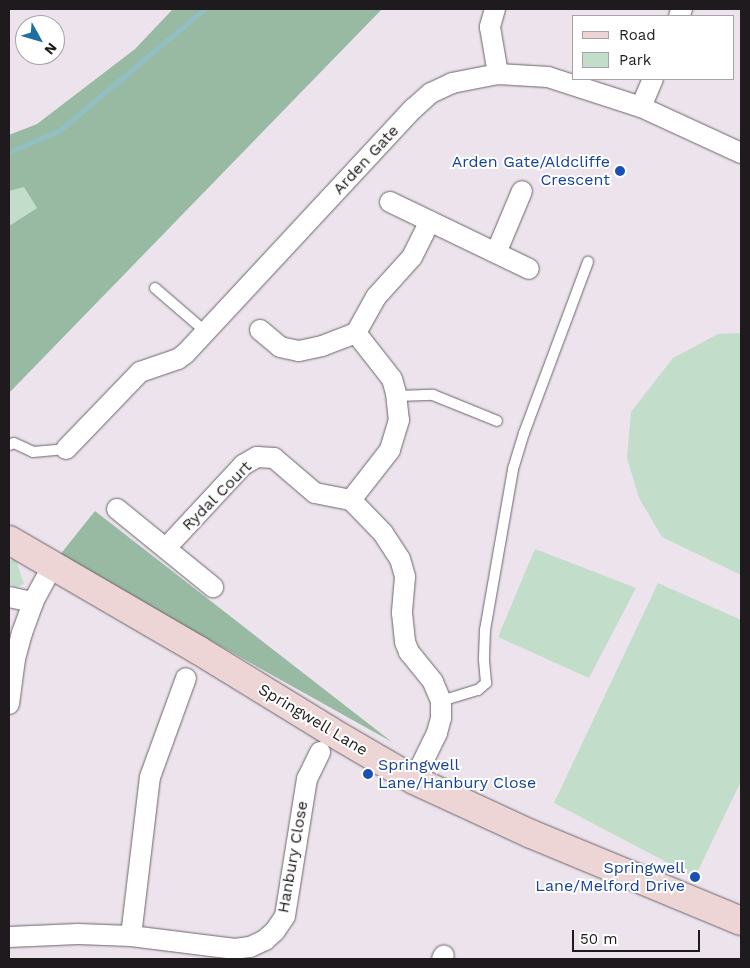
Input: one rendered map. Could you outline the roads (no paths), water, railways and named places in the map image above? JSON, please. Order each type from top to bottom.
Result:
[{"type":"street","points":[[495,9],[490,27],[498,74]]},
{"type":"street","name":"Arden Gate","points":[[66,449],[133,378],[147,368],[178,360],[406,116],[431,93],[452,83],[498,74],[548,77],[641,107],[741,153]]},
{"type":"street","points":[[641,107],[653,80]]},
{"type":"street","points":[[496,253],[522,191]]},
{"type":"street","points":[[390,202],[529,269]]},
{"type":"street","points":[[260,330],[280,347],[300,351],[356,333],[376,297],[412,257],[430,221]]},
{"type":"street","points":[[356,333],[392,378],[397,396],[399,420],[390,450],[351,500],[383,533],[400,558],[405,577],[402,613],[405,642],[409,652],[433,682],[441,701],[441,718],[437,733],[414,780]]},
{"type":"street","name":"Rydal Court","points":[[166,548],[243,465],[257,457],[274,458],[314,493],[351,500]]},
{"type":"street","points":[[117,509],[213,587]]},
{"type":"street","name":"Springwell Lane","points":[[9,540],[414,780],[532,834],[741,922]]},
{"type":"street","points":[[9,704],[15,659],[33,602],[53,565]]},
{"type":"street","points":[[9,597],[33,602]]},
{"type":"street","points":[[131,936],[150,777],[186,678]]},
{"type":"street","name":"Hanbury Close","points":[[9,937],[78,934],[131,936],[235,950],[250,947],[265,940],[275,931],[285,916],[306,779],[320,752]]},
{"type":"lane","points":[[441,701],[478,690],[486,683],[484,658],[485,630],[513,469],[524,433],[588,262]]},
{"type":"lane","points":[[155,288],[206,332]]},
{"type":"lane","points":[[397,396],[433,395],[497,421]]},
{"type":"lane","points":[[9,445],[14,443],[33,452],[66,449]]},
{"type":"waterway","points":[[9,152],[60,130],[204,9]]},
{"type":"place","name":"Arden Gate/Aldcliffe Crescent","points":[[620,171]]},
{"type":"place","name":"Springwell Lane/Hanbury Close","points":[[368,774]]},
{"type":"place","name":"Springwell Lane/Melford Drive","points":[[695,877]]}]
